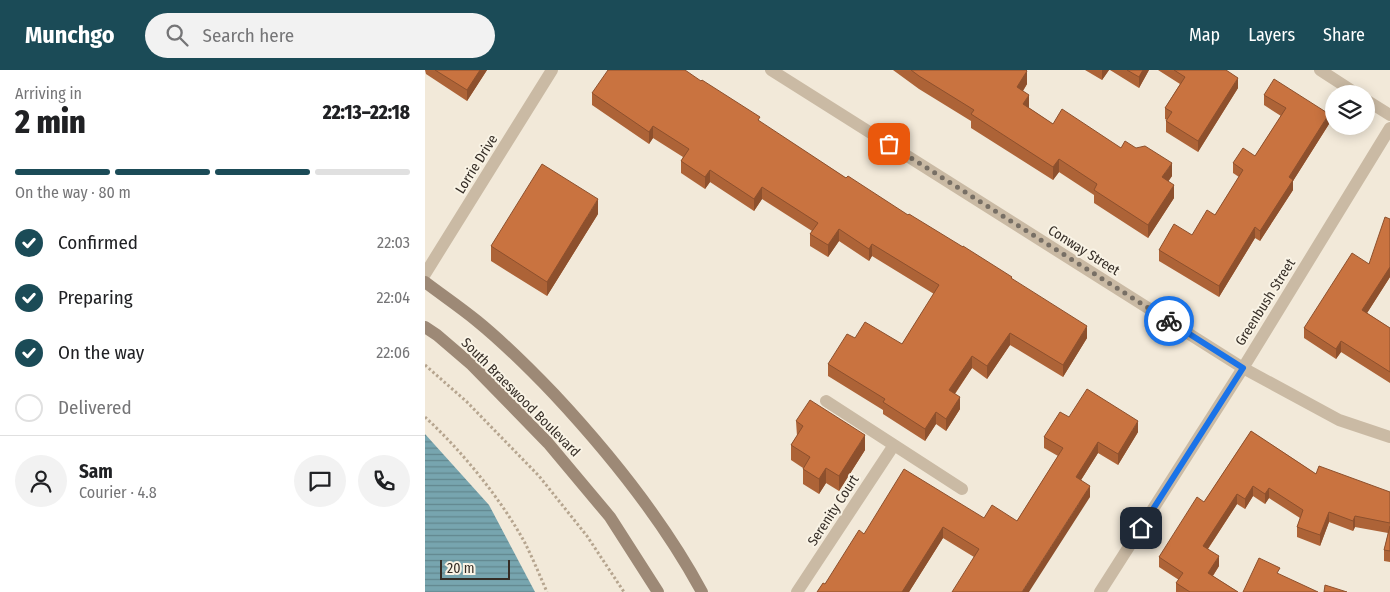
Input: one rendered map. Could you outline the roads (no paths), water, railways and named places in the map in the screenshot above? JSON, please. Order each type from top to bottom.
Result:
[{"type":"main road","name":"South Braeswood Boulevard","points":[[425,282],[478,322],[532,371],[584,426],[640,496],[690,570],[702,592]]},
{"type":"main road","name":"South Braeswood Boulevard","points":[[425,327],[472,365],[548,443],[611,517],[658,592]]},
{"type":"street","name":"Lorrie Drive","points":[[425,274],[552,70]]},
{"type":"street","name":"Conway Street","points":[[771,70],[1243,368],[1339,420],[1390,437]]},
{"type":"street","points":[[1320,70],[1343,85]]},
{"type":"street","points":[[1375,106],[1390,115]]},
{"type":"street","name":"Greenbush Street","points":[[1100,592],[1243,368],[1390,128]]},
{"type":"street","points":[[826,401],[962,489]]},
{"type":"street","name":"Serenity Court","points":[[797,592],[894,445]]},
{"type":"water","points":[[425,434],[489,505],[535,592],[425,592]]}]
